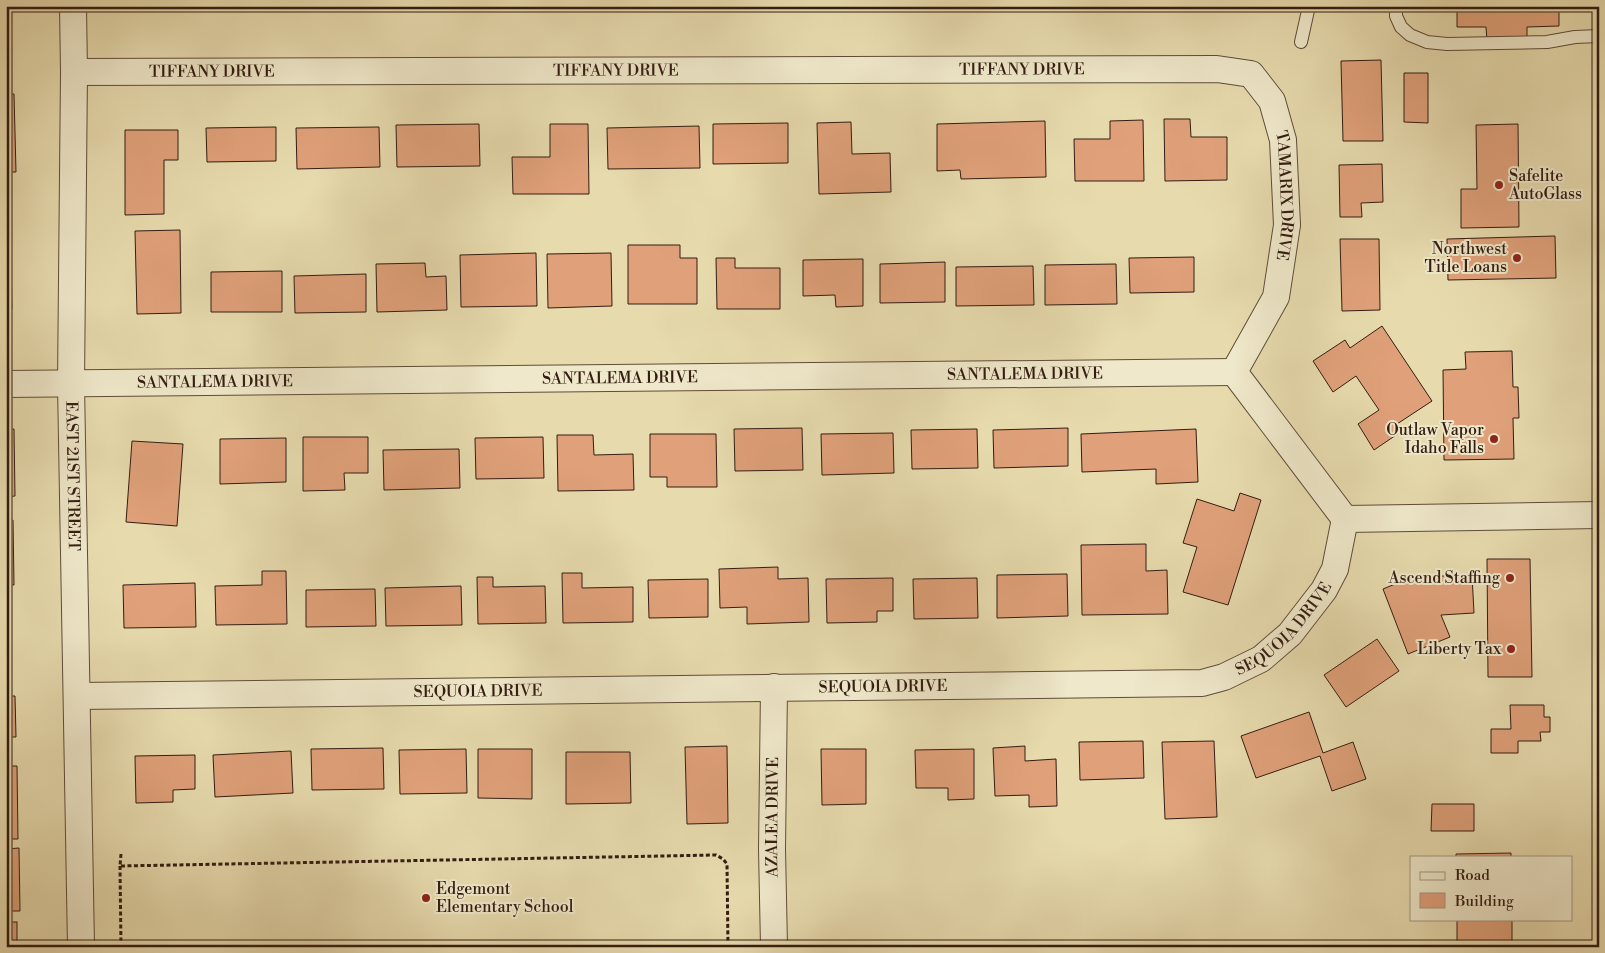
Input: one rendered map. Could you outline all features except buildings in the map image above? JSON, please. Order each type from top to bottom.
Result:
[{"type":"street","name":"EAST 21ST STREET","points":[[73,6],[71,384],[81,947]]},
{"type":"street","name":"TAMARIX DRIVE","points":[[1158,70],[1217,69],[1251,74],[1272,101],[1283,140],[1287,225],[1276,297],[1234,372]]},
{"type":"street","name":"TIFFANY DRIVE","points":[[74,72],[1158,70]]},
{"type":"street","name":"SANTALEMA DRIVE","points":[[6,384],[1234,372]]},
{"type":"street","points":[[1234,372],[1345,519],[1599,514]]},
{"type":"street","name":"SEQUOIA DRIVE","points":[[77,696],[1202,683],[1224,676],[1261,659],[1290,634],[1324,590],[1335,569],[1345,519]]},
{"type":"street","name":"AZALEA DRIVE","points":[[774,687],[772,849],[774,947]]},
{"type":"lane","points":[[1301,42],[1310,6]]},
{"type":"lane","points":[[1396,6],[1396,16],[1401,27],[1410,35],[1427,42],[1447,44],[1548,42],[1575,37],[1599,36]]},
{"type":"path","points":[[121,854],[121,947]]},
{"type":"path","points":[[120,866],[716,855],[723,859],[726,864],[728,947]]},
{"type":"place","name":"Safelite AutoGlass","points":[[1499,185]]},
{"type":"place","name":"Northwest Title Loans","points":[[1517,258]]},
{"type":"place","name":"Outlaw Vapor Idaho Falls","points":[[1494,439]]},
{"type":"place","name":"Ascend Staffing","points":[[1510,578]]},
{"type":"place","name":"Liberty Tax","points":[[1511,649]]},
{"type":"place","name":"Edgemont Elementary School","points":[[426,898]]}]
